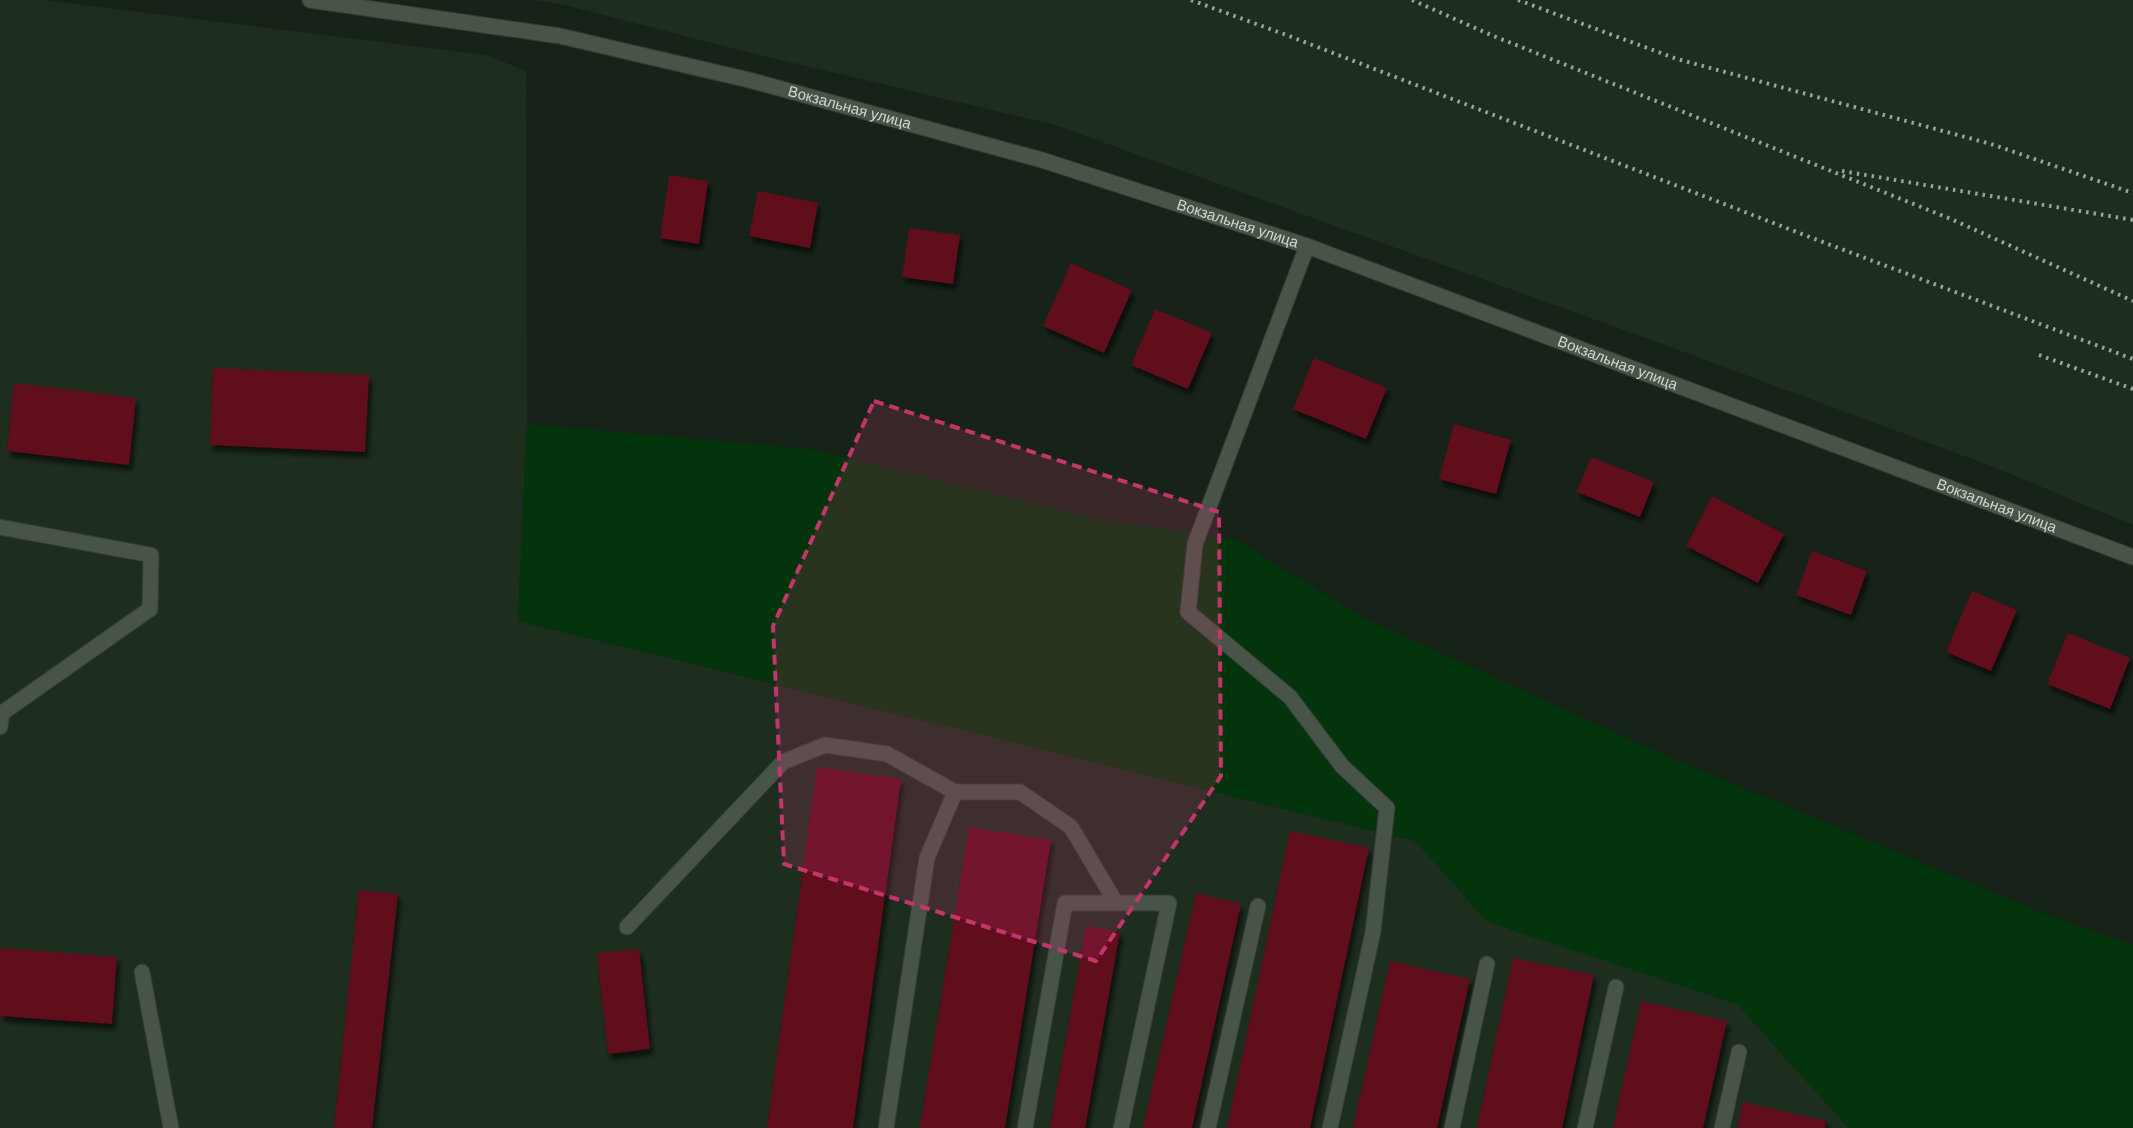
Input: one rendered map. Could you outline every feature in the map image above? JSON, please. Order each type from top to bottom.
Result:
[{"type":"street","name":"Вокзальная улица","points":[[310,0],[560,36],[749,80],[1042,160],[1307,246],[2133,557]]},
{"type":"street","points":[[1307,246],[1195,544],[1188,612],[1290,698],[1342,766],[1387,808],[1374,932],[1330,1128]]},
{"type":"street","points":[[0,527],[151,556],[150,609],[2,713],[0,727]]},
{"type":"street","points":[[627,927],[783,762],[825,745],[886,754],[955,792],[1020,792],[1072,827],[1116,903]]},
{"type":"street","points":[[886,1128],[927,858],[955,792]]},
{"type":"street","points":[[1025,1128],[1064,903],[1170,903],[1121,1128]]},
{"type":"street","points":[[1208,1128],[1258,906]]},
{"type":"street","points":[[1452,1128],[1487,964]]},
{"type":"street","points":[[142,972],[171,1128]]},
{"type":"street","points":[[1585,1128],[1616,987]]},
{"type":"street","points":[[1722,1128],[1739,1052]]},
{"type":"highlighted area","points":[[874,401],[1219,512],[1221,776],[1096,961],[784,864],[773,626]]},
{"type":"shaded area","points":[[0,0],[43,0],[486,55],[526,71],[527,424],[518,621],[1415,841],[1488,922],[1737,1004],[1849,1128],[0,1128]]},
{"type":"shaded area","points":[[535,0],[2133,0],[2133,525],[1991,466],[1657,342],[1055,125],[747,52],[565,5]]},
{"type":"green space","points":[[527,424],[810,449],[1097,519],[1236,540],[1362,617],[1664,755],[2040,912],[2133,945],[2133,1128],[1849,1128],[1737,1004],[1488,922],[1415,841],[518,621]]},
{"type":"building","points":[[669,175],[708,181],[699,244],[660,238]]},
{"type":"building","points":[[758,191],[818,203],[810,248],[749,236]]},
{"type":"building","points":[[909,228],[960,235],[953,284],[902,277]]},
{"type":"building","points":[[1071,263],[1132,290],[1104,353],[1043,326]]},
{"type":"building","points":[[1155,309],[1212,333],[1188,389],[1131,365]]},
{"type":"building","points":[[1314,358],[1387,388],[1366,439],[1293,409]]},
{"type":"building","points":[[213,368],[369,375],[365,452],[210,445]]},
{"type":"building","points":[[14,383],[136,398],[129,465],[7,451]]},
{"type":"building","points":[[1454,424],[1511,440],[1496,494],[1439,479]]},
{"type":"building","points":[[1591,457],[1654,482],[1640,517],[1577,492]]},
{"type":"building","points":[[1712,496],[1784,534],[1758,583],[1686,546]]},
{"type":"building","points":[[1812,551],[1867,571],[1851,615],[1796,595]]},
{"type":"building","points":[[1972,591],[2017,610],[1991,671],[1946,652]]},
{"type":"building","points":[[2068,633],[2130,658],[2110,709],[2047,684]]},
{"type":"building","points":[[817,767],[901,779],[853,1128],[767,1128]]},
{"type":"building","points":[[969,827],[1051,840],[1005,1128],[920,1128]]},
{"type":"building","points":[[1290,831],[1369,848],[1310,1128],[1227,1128]]},
{"type":"building","points":[[359,890],[398,894],[372,1128],[334,1128]]},
{"type":"building","points":[[1196,893],[1241,904],[1192,1128],[1143,1128]]},
{"type":"building","points":[[1086,926],[1120,932],[1085,1128],[1050,1128]]},
{"type":"building","points":[[0,948],[117,957],[112,1024],[0,1016]]},
{"type":"building","points":[[639,949],[650,1049],[608,1054],[597,953]]},
{"type":"building","points":[[1513,958],[1594,975],[1562,1128],[1477,1128]]},
{"type":"building","points":[[1390,961],[1470,979],[1437,1128],[1353,1128]]},
{"type":"building","points":[[1641,1001],[1727,1021],[1703,1128],[1613,1128]]},
{"type":"building","points":[[1743,1102],[1826,1121],[1825,1128],[1737,1128]]},
{"type":"railway","points":[[1191,0],[2133,359]]},
{"type":"railway","points":[[1412,0],[1491,35],[1951,219],[2133,301]]},
{"type":"railway","points":[[1518,0],[1677,59],[1991,144],[2133,193]]},
{"type":"railway","points":[[1842,171],[2133,220]]},
{"type":"railway","points":[[2039,355],[2133,389]]}]
